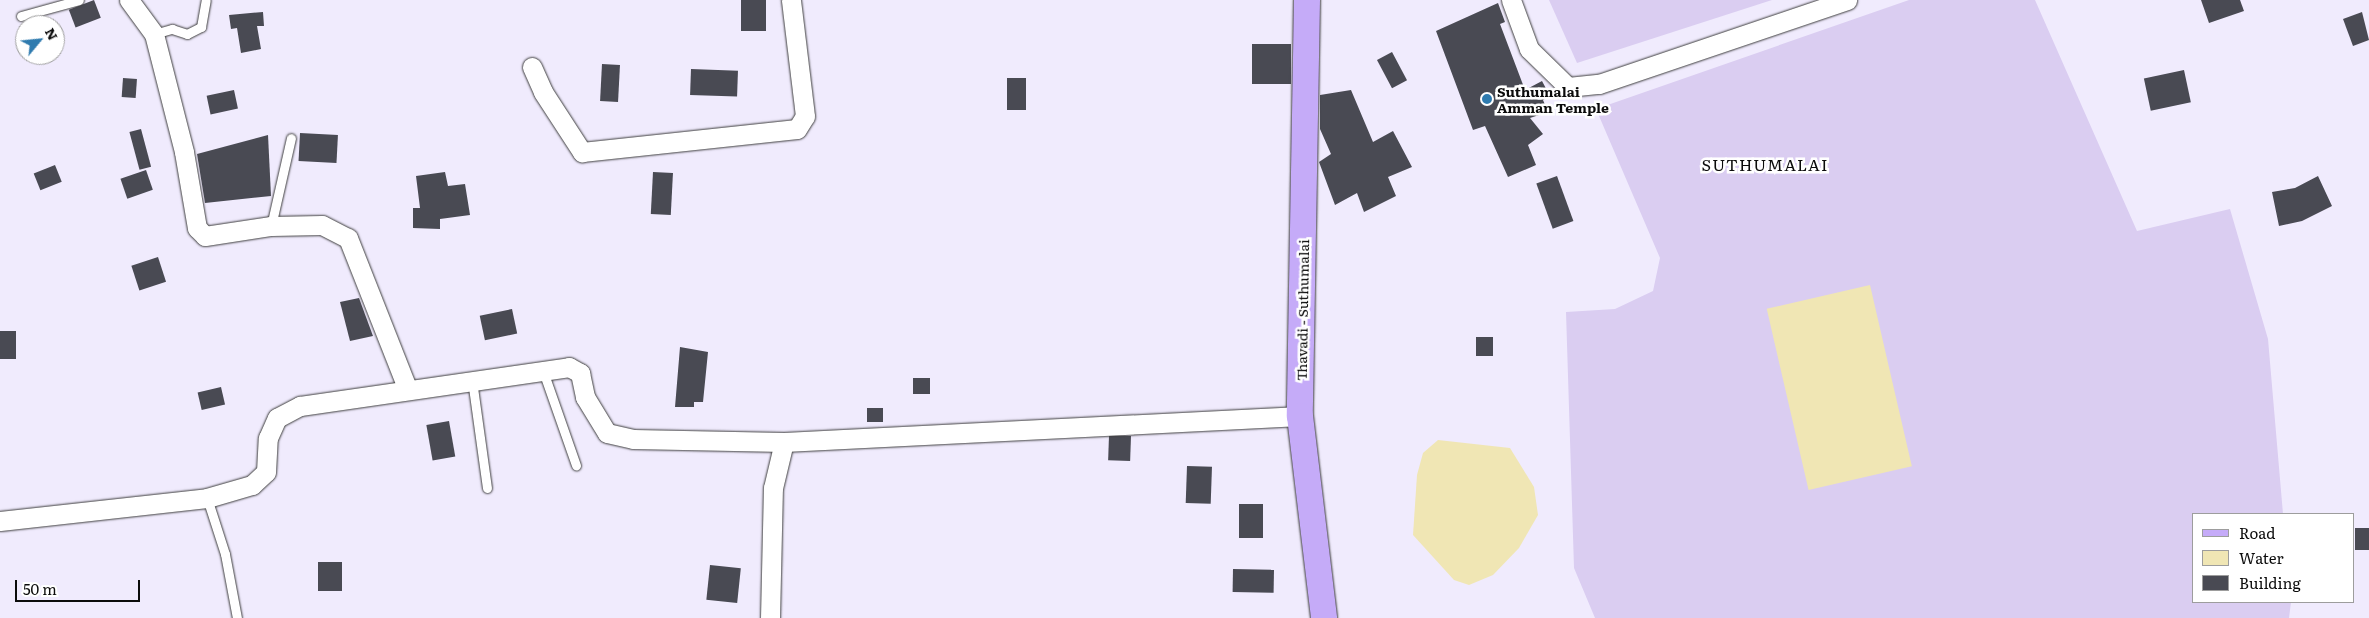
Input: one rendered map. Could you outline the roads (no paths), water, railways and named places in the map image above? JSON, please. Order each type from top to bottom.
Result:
[{"type":"main road","name":"Thavadi - Suthumalai","points":[[1307,0],[1300,416],[1324,618]]},
{"type":"street","points":[[129,0],[154,34],[184,152],[197,228],[205,236],[271,226],[322,225],[348,238],[407,388]]},
{"type":"street","points":[[532,67],[542,92],[582,152],[797,129],[805,116],[791,0]]},
{"type":"street","points":[[1511,0],[1529,48],[1568,87],[1599,84],[1846,0]]},
{"type":"street","points":[[0,521],[207,498],[252,485],[266,472],[268,438],[277,418],[300,406],[407,388],[569,368],[580,373],[585,397],[607,433],[633,439],[784,442],[1300,416]]},
{"type":"street","points":[[770,618],[773,488],[784,442]]},
{"type":"lane","points":[[25,15],[79,0]]},
{"type":"lane","points":[[154,34],[172,29],[188,34],[201,27],[206,0]]},
{"type":"lane","points":[[271,226],[290,138]]},
{"type":"lane","points":[[543,371],[576,465]]},
{"type":"lane","points":[[472,380],[487,488]]},
{"type":"lane","points":[[207,498],[224,554],[236,618]]},
{"type":"water","points":[[1870,285],[1912,466],[1809,490],[1767,309]]},
{"type":"water","points":[[1438,440],[1510,448],[1534,487],[1538,515],[1519,548],[1493,575],[1469,585],[1454,580],[1413,535],[1417,475],[1423,453]]},
{"type":"place","name":"Suthumalai Amman Temple","points":[[1487,99]]},
{"type":"district","name":"SUTHUMALAI","points":[[1765,164]]}]
